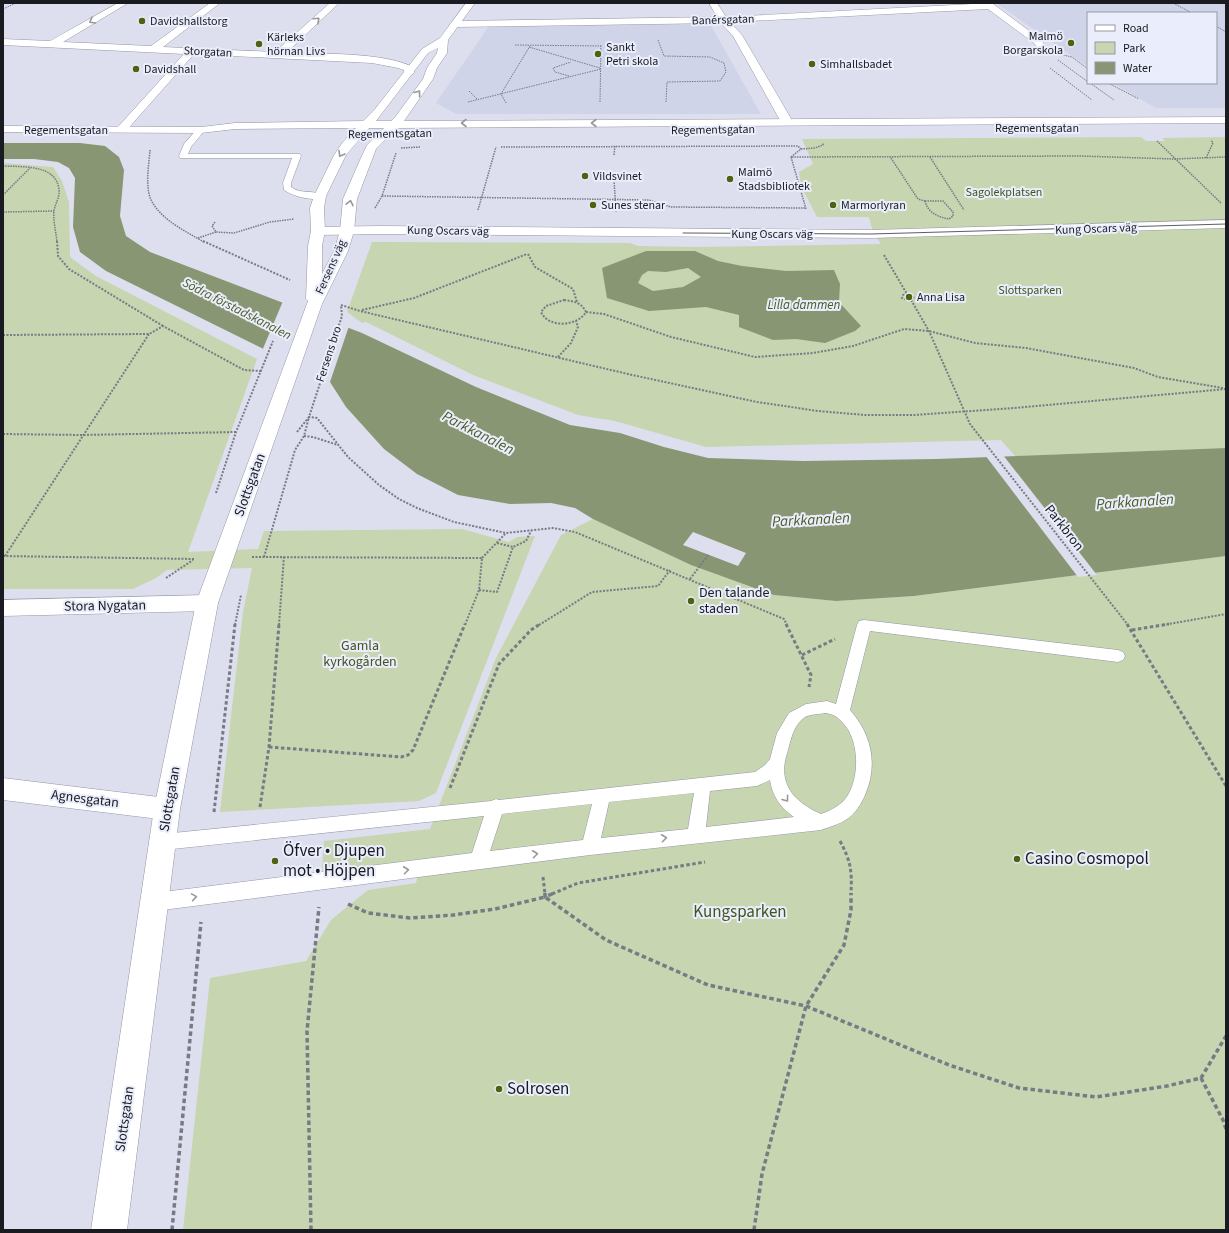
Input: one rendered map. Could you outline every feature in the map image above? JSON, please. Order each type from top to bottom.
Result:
[{"type":"main road","points":[[52,44],[124,3]]},
{"type":"main road","points":[[154,49],[216,3]]},
{"type":"main road","points":[[278,55],[334,3]]},
{"type":"main road","name":"Fersens väg","points":[[413,68],[425,52],[443,40],[471,3]]},
{"type":"main road","points":[[713,3],[723,20],[737,35],[787,122]]},
{"type":"main road","points":[[988,4],[1037,42],[1043,49]]},
{"type":"main road","name":"Banérsgatan","points":[[455,24],[723,20],[988,4]]},
{"type":"main road","name":"Fersens väg","points":[[314,304],[341,251],[347,230],[350,199],[372,148],[394,124],[420,91],[442,53],[443,40]]},
{"type":"main road","name":"Storgatan","points":[[3,42],[372,60],[404,66],[409,70],[413,68]]},
{"type":"main road","points":[[121,130],[192,51]]},
{"type":"main road","points":[[362,129],[413,68]]},
{"type":"main road","name":"Regementsgatan","points":[[3,129],[201,130],[235,126],[324,125],[362,129],[384,134],[426,128],[787,122],[1226,120]]},
{"type":"main road","name":"Regementsgatan","points":[[201,130],[235,135],[362,129],[394,124],[426,128],[637,132],[687,129],[1226,128]]},
{"type":"main road","name":"Fersens väg","points":[[314,304],[315,246],[318,231],[317,208],[320,196],[340,155],[362,129]]},
{"type":"main road","name":"Kung Oscars väg","points":[[318,231],[872,234],[1226,224]]},
{"type":"main road","name":"Slottsgatan","points":[[109,1230],[167,809],[207,603],[314,304]]},
{"type":"main road","name":"Stora Nygatan","points":[[3,608],[207,603]]},
{"type":"street","name":"Agnesgatan","points":[[3,789],[167,809]]},
{"type":"lane","points":[[201,130],[187,146],[183,156],[297,156],[287,183],[287,188],[291,192],[320,196]]},
{"type":"lane","points":[[842,712],[864,624],[1118,656]]},
{"type":"lane","points":[[155,902],[590,847],[821,822],[841,813],[850,804],[857,793],[862,779],[864,748],[851,720],[842,712],[833,708],[822,707],[797,714],[789,723],[777,763],[776,775],[785,800],[804,815],[821,822]]},
{"type":"lane","points":[[163,842],[757,779],[767,774],[777,763]]},
{"type":"lane","points":[[696,835],[703,785]]},
{"type":"lane","points":[[590,847],[602,795]]},
{"type":"lane","points":[[478,861],[496,806]]},
{"type":"path","points":[[3,9],[16,3]]},
{"type":"path","points":[[1173,3],[1190,12]]},
{"type":"path","points":[[600,107],[601,22]]},
{"type":"path","points":[[1217,27],[1226,32]]},
{"type":"path","points":[[658,39],[664,56],[710,57],[724,63],[726,72],[720,81],[667,82],[666,107]]},
{"type":"path","points":[[510,45],[601,46]]},
{"type":"path","points":[[530,46],[573,61],[601,68]]},
{"type":"path","points":[[501,94],[530,46]]},
{"type":"path","points":[[1043,49],[1072,57],[1087,68]]},
{"type":"path","points":[[1043,49],[1087,81]]},
{"type":"path","points":[[1043,49],[1038,59],[1093,101]]},
{"type":"path","points":[[572,76],[559,74],[553,70],[556,66],[573,61]]},
{"type":"path","points":[[419,147],[426,128],[437,109],[601,68]]},
{"type":"path","points":[[1092,84],[1115,101]]},
{"type":"path","points":[[1110,84],[1143,101]]},
{"type":"path","points":[[468,90],[477,100]]},
{"type":"path","points":[[501,94],[509,107]]},
{"type":"path","points":[[476,216],[496,147],[615,145],[798,146],[801,148],[815,148],[823,146],[821,137]]},
{"type":"path","points":[[1206,158],[1213,143],[1210,139]]},
{"type":"path","points":[[1156,140],[1174,159],[1226,207]]},
{"type":"path","points":[[614,155],[615,145]]},
{"type":"path","points":[[375,208],[382,196],[396,155],[396,148],[427,147]]},
{"type":"path","points":[[790,157],[801,148]]},
{"type":"path","points":[[150,149],[147,183],[152,200],[165,216],[209,245],[266,268],[296,283]]},
{"type":"path","points":[[790,157],[1080,156],[1174,159],[1226,157]]},
{"type":"path","points":[[790,157],[807,216]]},
{"type":"path","points":[[891,157],[918,199],[925,201]]},
{"type":"path","points":[[930,157],[966,213]]},
{"type":"path","points":[[3,166],[31,167],[53,174],[59,190],[54,211],[58,256],[69,269],[163,326],[244,370],[261,370],[236,432],[214,499]]},
{"type":"path","points":[[3,195],[31,167]]},
{"type":"path","points":[[614,180],[616,199],[615,232]]},
{"type":"path","points":[[382,196],[482,196],[616,199],[649,200],[671,207],[805,208]]},
{"type":"path","points":[[3,212],[54,211]]},
{"type":"path","points":[[198,238],[216,232],[234,233],[270,222],[296,218]]},
{"type":"path","points":[[216,222],[212,226],[216,232]]},
{"type":"path","points":[[872,234],[907,294],[914,297],[914,299],[910,300],[902,298],[903,295],[907,294]]},
{"type":"path","points":[[360,311],[414,298],[528,254],[535,267],[573,289],[577,302]]},
{"type":"path","points":[[564,300],[577,302],[585,308],[586,312],[585,315],[576,321],[569,323],[554,322],[544,317],[542,313],[543,309],[551,303],[564,300]]},
{"type":"path","name":"Parkbron","points":[[910,300],[929,331],[970,424],[1132,630],[1226,786]]},
{"type":"path","points":[[341,305],[360,311],[757,402],[818,411],[866,415],[914,415],[966,412],[1226,389]]},
{"type":"path","points":[[586,312],[604,314],[671,337],[755,357],[812,353],[853,346],[904,329],[929,331],[975,343],[1026,348],[1134,368],[1158,377],[1226,389]]},
{"type":"path","name":"Fersens bro","points":[[309,417],[342,316]]},
{"type":"path","points":[[558,357],[571,343],[578,327],[576,321]]},
{"type":"path","points":[[4,556],[149,334],[163,326]]},
{"type":"path","points":[[3,335],[149,334]]},
{"type":"path","points":[[295,434],[309,417]]},
{"type":"path","points":[[264,557],[295,450],[304,436],[309,417]]},
{"type":"path","points":[[309,417],[318,418],[348,458],[379,485],[399,499],[428,512],[454,522],[506,533],[553,528],[575,532],[670,570],[784,619],[810,675],[807,710]]},
{"type":"path","points":[[3,434],[82,435],[236,432]]},
{"type":"path","points":[[304,436],[313,437],[339,446]]},
{"type":"path","points":[[497,542],[513,547],[526,541],[532,530]]},
{"type":"path","points":[[269,747],[401,756],[414,750],[479,590],[482,558],[506,533]]},
{"type":"path","points":[[479,590],[497,592],[513,547]]},
{"type":"path","points":[[249,564],[253,550]]},
{"type":"path","points":[[690,579],[709,554]]},
{"type":"path","points":[[4,556],[195,559],[164,579],[153,604]]},
{"type":"path","points":[[256,833],[269,747],[284,556]]},
{"type":"path","points":[[251,557],[482,558]]},
{"type":"path","points":[[440,813],[499,664],[532,630],[556,613],[592,592],[658,586],[670,570]]},
{"type":"path","points":[[211,837],[237,610],[242,593]]},
{"type":"path","points":[[1132,630],[1226,614]]},
{"type":"path","points":[[802,655],[864,624]]},
{"type":"path","points":[[754,1230],[762,1174],[806,1006],[844,945],[852,910],[852,873],[849,858],[841,842],[821,822]]},
{"type":"path","points":[[834,843],[841,842]]},
{"type":"path","points":[[345,903],[368,913],[410,918],[453,915],[495,909],[545,897],[578,883],[708,861]]},
{"type":"path","points":[[311,1230],[307,1031],[322,880]]},
{"type":"path","points":[[172,1230],[204,895]]},
{"type":"path","points":[[545,897],[606,940],[708,985],[806,1006],[949,1065],[1020,1088],[1096,1097],[1167,1086],[1200,1078],[1226,1036]]},
{"type":"path","points":[[1200,1078],[1223,1120],[1226,1129]]},
{"type":"shaded area","points":[[996,3],[1226,3],[1226,108],[1156,108],[1114,84],[1217,84],[1217,12],[1087,12],[1087,66]]},
{"type":"shaded area","name":"Sankt Petri skola","points":[[710,24],[761,114],[456,114],[436,103],[489,26]]},
{"type":"green space","name":"Slottsparken","points":[[1141,137],[1146,141],[1165,141],[1162,138],[1226,137],[1226,448],[1015,456],[1001,440],[706,447],[615,421],[578,415],[473,375],[366,322],[362,323],[347,312],[372,242],[630,243],[638,246],[696,247],[881,244],[873,232],[869,217],[817,217],[801,186],[799,172],[813,164],[802,139]]},
{"type":"green space","name":"Gamla kyrkogården","points":[[3,163],[53,167],[62,181],[69,202],[70,257],[96,276],[257,359],[188,552],[258,549],[264,531],[462,529],[509,542],[517,537],[535,536],[436,793],[419,801],[220,812],[243,612],[252,568],[167,570],[156,578],[133,589],[3,589]]},
{"type":"green space","name":"Kungsparken","points":[[593,519],[691,565],[774,595],[836,601],[914,596],[1226,556],[1226,1230],[183,1230],[210,978],[306,961],[331,920],[368,890],[416,883],[422,859],[322,872],[324,841],[430,829],[496,658],[561,535]]},
{"type":"water","points":[[3,143],[80,143],[105,146],[119,157],[124,170],[120,216],[126,236],[150,252],[362,333],[476,387],[570,425],[620,433],[664,447],[708,458],[803,461],[936,459],[1226,448],[1226,556],[914,596],[836,601],[774,595],[691,565],[593,519],[575,508],[551,503],[510,504],[458,495],[417,474],[384,449],[346,407],[330,382],[106,271],[80,252],[73,227],[75,178],[69,168],[58,162],[34,159],[3,159]]},
{"type":"water","name":"Lilla dammen","points":[[646,251],[695,251],[718,261],[742,266],[786,271],[834,270],[840,284],[839,302],[861,326],[855,331],[825,343],[796,339],[773,340],[739,327],[739,315],[706,307],[649,311],[607,298],[602,268]],"holes":[[[688,268],[701,277],[683,287],[653,291],[638,283],[642,275],[648,271],[666,272]]]},
{"type":"pier","points":[[283,301],[349,326],[329,385],[262,351]]},
{"type":"pier","points":[[985,455],[1003,455],[1097,575],[1078,577]]},
{"type":"pier","points":[[693,532],[746,553],[738,566],[683,545]]},
{"type":"tram line","points":[[683,233],[871,234],[1226,224]]},
{"type":"place","name":"Davidshallstorg","points":[[142,21]]},
{"type":"place","name":"Malmö Borgarskola","points":[[1071,43]]},
{"type":"place","name":"Kärleks hörnan Livs","points":[[259,44]]},
{"type":"place","name":"Sankt Petri skola","points":[[598,54]]},
{"type":"place","name":"Simhallsbadet","points":[[812,64]]},
{"type":"place","name":"Davidshall","points":[[136,69]]},
{"type":"place","name":"Vildsvinet","points":[[585,176]]},
{"type":"place","name":"Malmö Stadsbibliotek","points":[[730,179]]},
{"type":"place","name":"Sunes stenar","points":[[593,205]]},
{"type":"place","name":"Marmorlyran","points":[[833,205]]},
{"type":"place","name":"Anna Lisa","points":[[909,297]]},
{"type":"place","name":"Den talande staden","points":[[691,601]]},
{"type":"place","name":"Casino Cosmopol","points":[[1017,859]]},
{"type":"place","name":"Öfver • Djupen mot • Höjpen","points":[[275,861]]},
{"type":"place","name":"Solrosen","points":[[499,1089]]},
{"type":"park label","name":"Sagolekplatsen","points":[[1004,192]]},
{"type":"water label","name":"Södra förstadskanalen","points":[[237,309]]},
{"type":"water label","name":"Parkkanalen","points":[[478,433]]},
{"type":"water label","name":"Parkkanalen","points":[[1135,502]]},
{"type":"water label","name":"Parkkanalen","points":[[811,520]]}]
